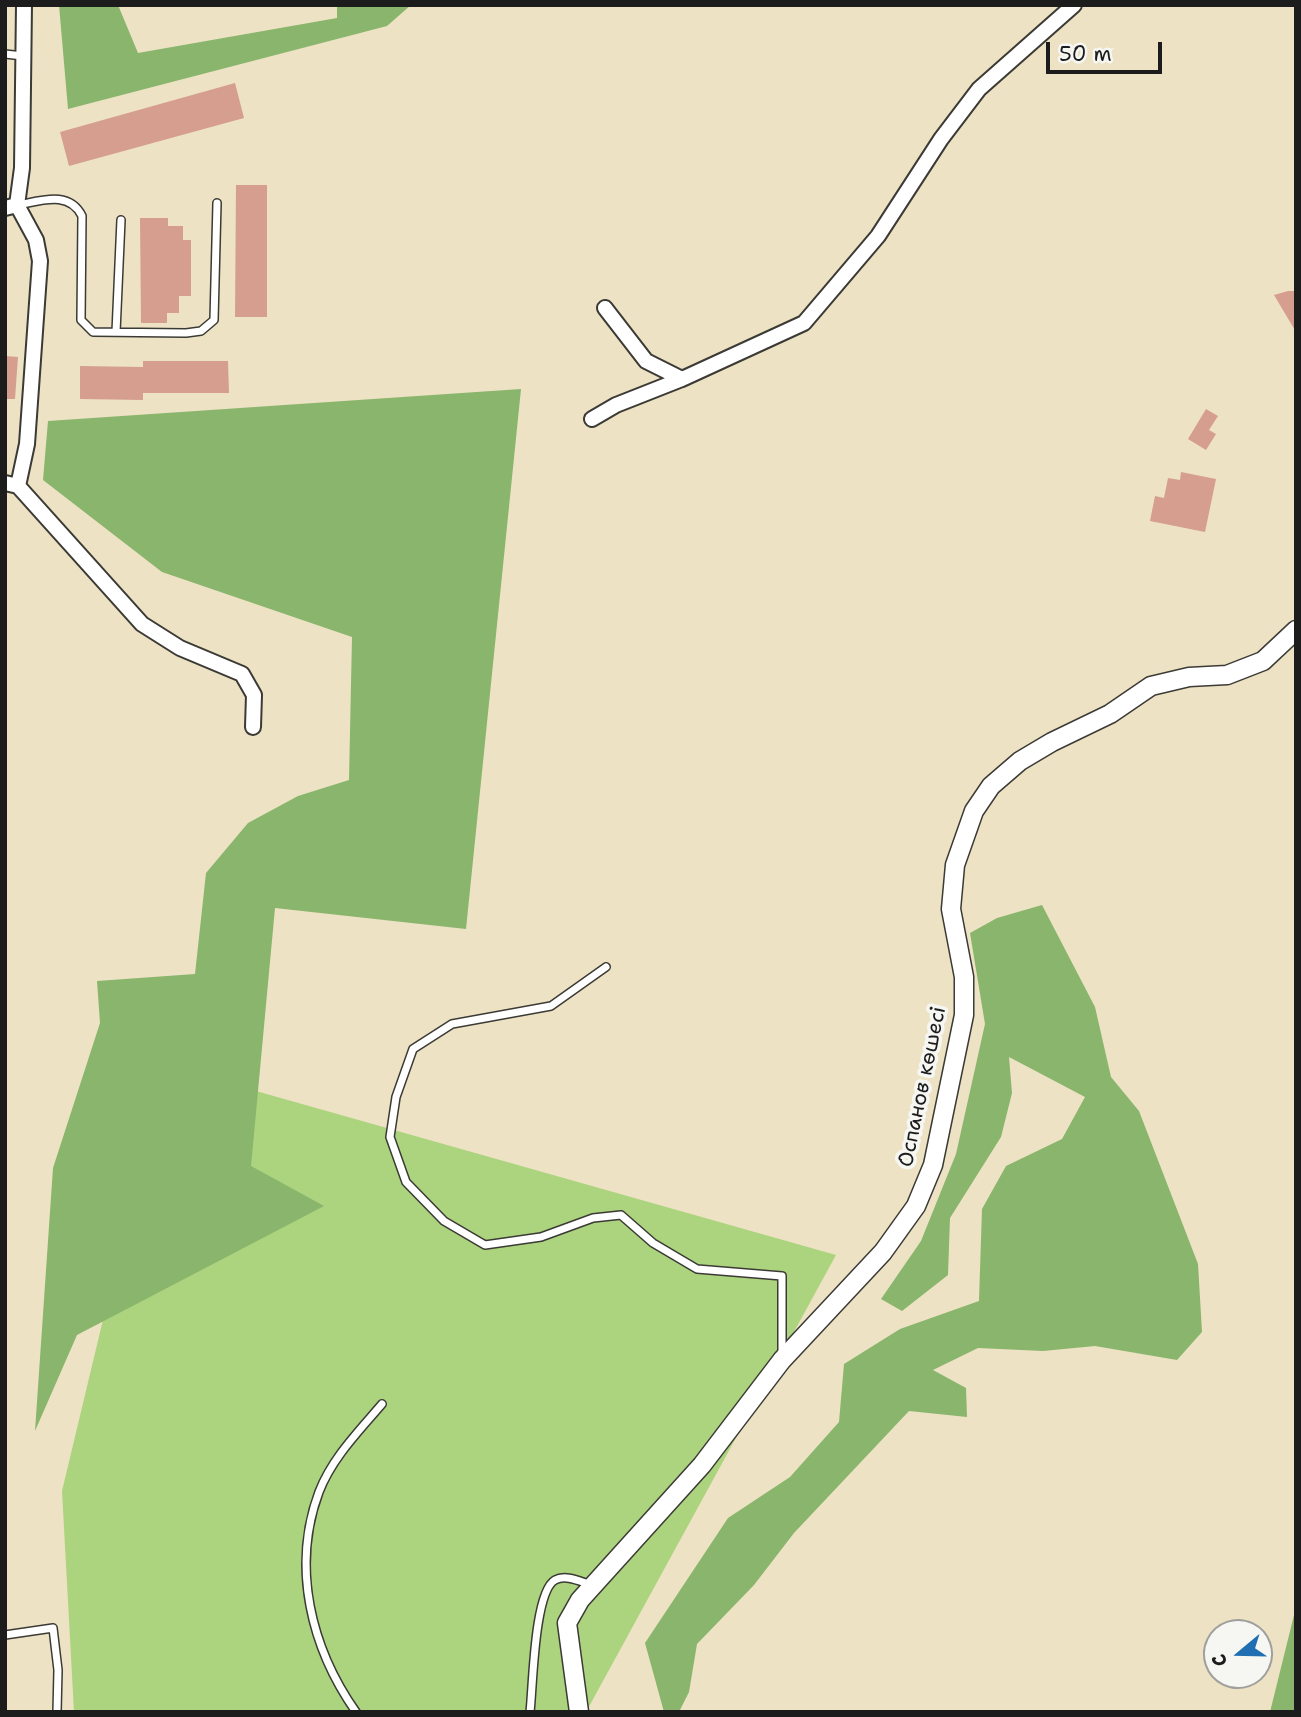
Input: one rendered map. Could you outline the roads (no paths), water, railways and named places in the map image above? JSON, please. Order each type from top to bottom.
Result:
[{"type":"street","points":[[24,5],[22,168],[11,206],[36,240],[40,261],[27,444],[12,484],[142,624],[180,648],[242,674],[254,695],[253,727]]},
{"type":"street","points":[[592,419],[616,405],[682,379],[804,323],[878,236],[942,139],[979,89],[1074,5]]},
{"type":"street","points":[[605,308],[646,361],[682,379]]},
{"type":"street","name":"Оспанов көшесі","points":[[579,1712],[568,1623],[580,1600],[702,1465],[782,1360],[883,1252],[916,1206],[933,1165],[964,1015],[964,977],[951,909],[955,865],[974,811],[1020,761],[1052,741],[1110,714],[1151,686],[1189,677],[1227,675],[1263,661],[1295,631]]},
{"type":"lane","points":[[5,54],[23,56]]},
{"type":"lane","points":[[11,206],[56,198],[69,200],[77,206],[82,216],[81,320],[93,332],[186,333],[209,326],[214,320],[217,203]]},
{"type":"lane","points":[[116,332],[121,220]]},
{"type":"lane","points":[[606,967],[551,1006],[452,1024],[413,1049],[396,1097],[390,1137],[406,1182],[444,1221],[485,1245],[541,1237],[593,1217],[621,1215],[653,1243],[697,1269],[782,1276],[782,1360]]},
{"type":"lane","points":[[356,1712],[325,1656],[312,1619],[306,1565],[320,1492],[334,1464],[382,1404]]},
{"type":"lane","points":[[530,1712],[542,1606],[548,1588],[554,1581],[563,1578],[593,1586]]},
{"type":"lane","points":[[5,1634],[53,1628],[58,1670],[57,1712]]}]
